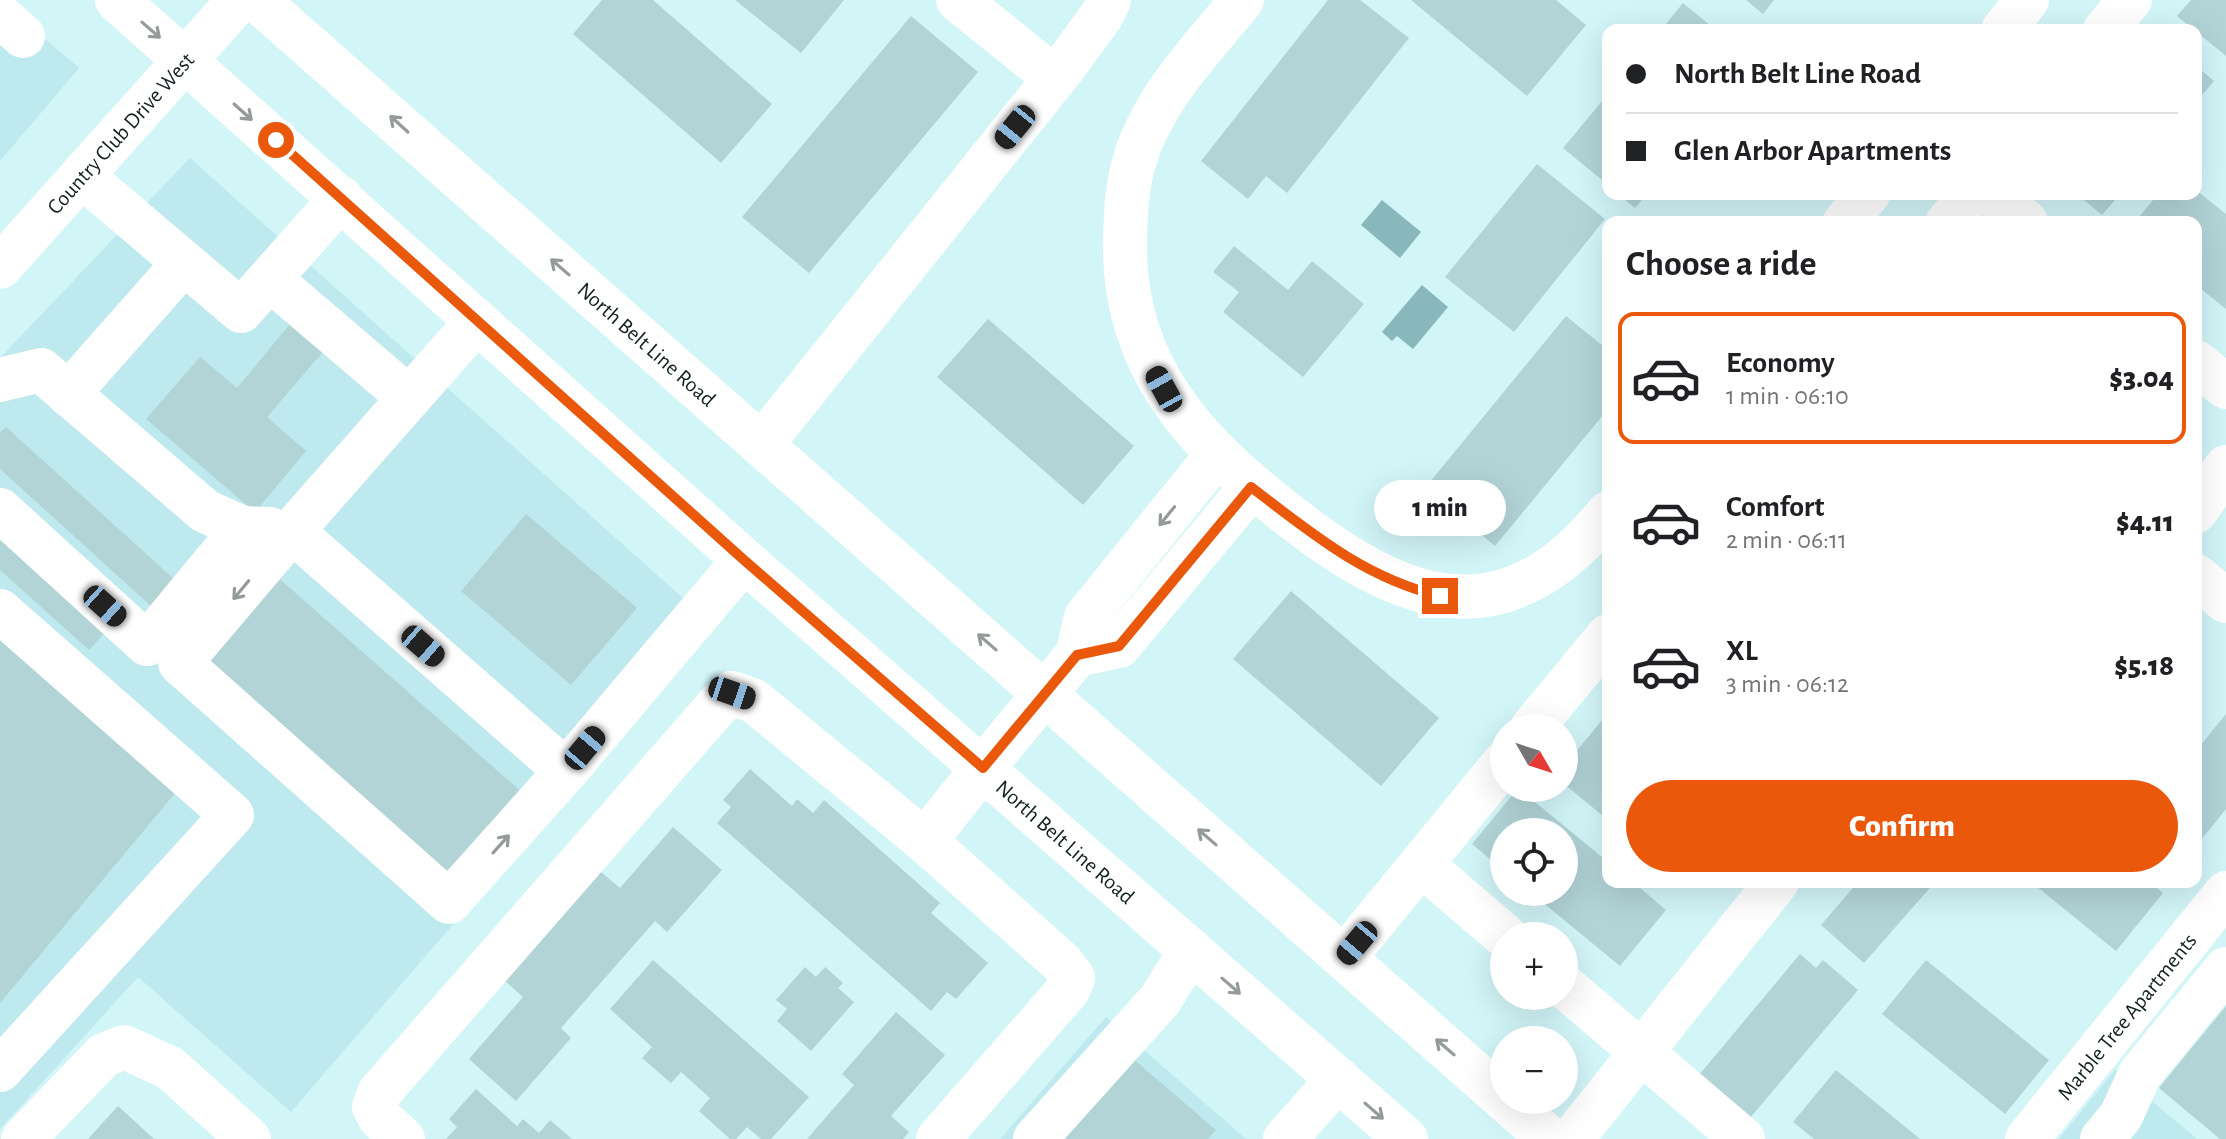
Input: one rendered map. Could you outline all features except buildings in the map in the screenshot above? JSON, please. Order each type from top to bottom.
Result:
[{"type":"main road","name":"North Belt Line Road","points":[[117,0],[744,560],[1406,1139]]},
{"type":"main road","name":"Country Club Drive West","points":[[0,267],[239,0]]},
{"type":"main road","name":"North Belt Line Road","points":[[257,0],[1490,1086]]},
{"type":"main road","points":[[958,0],[1055,78]]},
{"type":"main road","points":[[762,444],[1055,78],[1102,15],[1109,0]]},
{"type":"main road","points":[[1242,0],[1175,83],[1147,127],[1134,162],[1124,270],[1129,303],[1155,374],[1172,404],[1216,456],[1251,487],[1360,567],[1410,589],[1440,596],[1489,594],[1540,576],[1566,561],[1602,520]]},
{"type":"main road","points":[[2008,24],[2027,0]]},
{"type":"main road","points":[[2110,24],[2130,0]]},
{"type":"main road","points":[[82,176],[241,311],[341,198]]},
{"type":"main road","points":[[1850,216],[1863,200]]},
{"type":"main road","points":[[1953,216],[1966,200]]},
{"type":"main road","points":[[1999,200],[2019,216]]},
{"type":"main road","points":[[68,394],[183,264]]},
{"type":"main road","points":[[271,280],[408,397]]},
{"type":"main road","points":[[477,321],[180,663],[449,902],[566,771],[744,560]]},
{"type":"main road","points":[[2202,367],[2226,387]]},
{"type":"main road","points":[[0,380],[41,370],[205,511],[243,528],[292,531],[566,771]]},
{"type":"main road","points":[[925,841],[1077,655],[1086,617],[1216,456]]},
{"type":"main road","points":[[2202,502],[2226,467]]},
{"type":"main road","points":[[1077,655],[1119,646],[1251,487]]},
{"type":"main road","points":[[0,510],[147,644],[243,528]]},
{"type":"main road","points":[[2202,581],[2226,601]]},
{"type":"main road","points":[[0,611],[232,815],[0,1070]]},
{"type":"main road","points":[[1544,714],[1602,643]]},
{"type":"main road","points":[[403,1139],[380,1118],[374,1107],[379,1093],[718,705],[732,693],[754,701],[925,841],[1062,963],[1073,978],[1068,990],[938,1139]]},
{"type":"main road","points":[[1344,958],[1490,780]]},
{"type":"main road","points":[[1421,864],[1490,923]]},
{"type":"main road","points":[[1572,1139],[1772,888]]},
{"type":"main road","name":"Marble Tree Apartments","points":[[2027,1139],[2226,893]]},
{"type":"main road","points":[[1035,1139],[1160,1000],[1191,950]]},
{"type":"main road","points":[[2124,1131],[2140,1074],[2226,969]]},
{"type":"main road","points":[[1578,998],[1743,1139]]},
{"type":"main road","points":[[23,1139],[104,1055],[124,1047],[170,1068],[249,1139]]},
{"type":"main road","points":[[1285,1139],[1338,1079]]},
{"type":"main road","name":"North Belt Line Road","points":[[1522,1114],[1550,1139]]},
{"type":"shaded area","points":[[0,0],[79,68],[0,161]]},
{"type":"shaded area","points":[[190,158],[712,624],[291,1112],[138,977],[0,1129],[0,358]]},
{"type":"shaded area","points":[[1382,200],[1421,232],[1400,258],[1361,225]]},
{"type":"shaded area","points":[[1422,285],[1448,307],[1413,349],[1397,336],[1392,341],[1382,332]]},
{"type":"shaded area","points":[[1106,1017],[1246,1139],[1000,1139]]},
{"type":"shaded area","points":[[2115,1070],[2197,1139],[2059,1139]]},
{"type":"route","points":[[276,140],[744,560],[983,768],[1077,655],[1119,646],[1251,487],[1360,567],[1410,589],[1440,596]]}]
